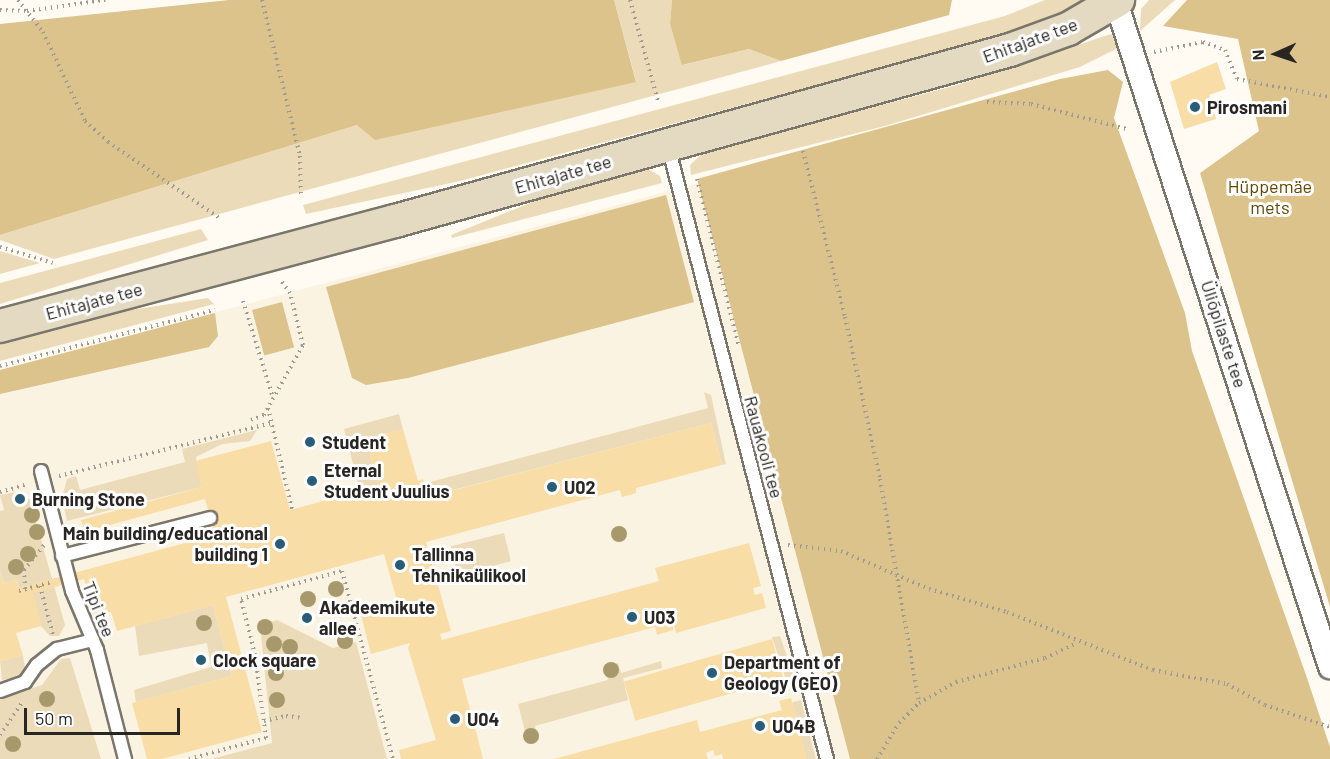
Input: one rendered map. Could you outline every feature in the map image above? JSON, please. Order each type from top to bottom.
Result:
[{"type":"main road","name":"Ehitajate tee","points":[[0,326],[1010,50],[1068,29],[1117,1]]},
{"type":"street","name":"Üliõpilaste tee","points":[[1117,1],[1330,667]]},
{"type":"lane","name":"Rauakooli tee","points":[[668,145],[826,759]]},
{"type":"lane","name":"Tipi tee","points":[[42,476],[68,578],[93,640],[125,759]]},
{"type":"lane","points":[[62,556],[210,518]]},
{"type":"lane","points":[[0,691],[25,682],[57,649],[93,640]]},
{"type":"path","points":[[18,0],[43,32],[85,121],[108,142],[220,219]]},
{"type":"path","points":[[0,10],[27,11],[105,0]]},
{"type":"path","points":[[262,0],[300,156],[301,197]]},
{"type":"path","points":[[630,0],[658,101]]},
{"type":"path","points":[[1136,57],[1185,43],[1203,42],[1226,50],[1238,79],[1330,97]]},
{"type":"path","points":[[987,102],[1031,104],[1127,129]]},
{"type":"path","points":[[803,151],[846,317],[897,575],[919,703]]},
{"type":"path","points":[[0,247],[53,263]]},
{"type":"path","points":[[251,420],[264,415],[303,345],[290,293],[280,279]]},
{"type":"path","points":[[243,301],[273,398]]},
{"type":"path","points":[[0,366],[215,310]]},
{"type":"path","points":[[268,407],[292,510]]},
{"type":"path","points":[[0,492],[42,476],[271,423]]},
{"type":"path","points":[[26,589],[24,570],[44,545],[57,536]]},
{"type":"path","points":[[771,542],[841,551],[897,575],[1049,627],[1077,643],[1153,670],[1227,684],[1265,705],[1330,727]]},
{"type":"path","points":[[189,759],[266,738],[255,655],[241,599],[342,571],[393,759]]},
{"type":"path","points":[[19,591],[68,578]]},
{"type":"path","points":[[877,759],[899,723],[919,703],[956,682],[1045,658],[1077,643]]},
{"type":"path","points":[[264,721],[286,716],[303,718]]},
{"type":"shaded area","points":[[614,0],[672,0],[670,24],[683,65],[749,49],[781,61],[54,259],[0,240],[0,235],[357,125],[636,81]]},
{"type":"shaded area","points":[[1045,0],[1087,0],[1021,30],[460,181],[306,214],[303,205],[1005,16]]},
{"type":"shaded area","points":[[1149,0],[1175,0],[1140,31],[1141,9]]},
{"type":"shaded area","points":[[1111,34],[1122,46],[1080,67],[885,126],[691,175],[690,165],[704,152],[957,85]]},
{"type":"shaded area","points":[[648,169],[660,176],[662,183],[452,238],[451,235],[562,190]]},
{"type":"shaded area","name":"Tallinna Tehnikaülikool","points":[[703,182],[850,759],[0,759],[0,370]]},
{"type":"shaded area","points":[[201,229],[208,240],[0,304],[0,283]]},
{"type":"shaded area","points":[[0,251],[40,263],[0,274]]},
{"type":"shaded area","points":[[208,298],[214,304],[0,361],[0,339],[80,318]]},
{"type":"shaded area","points":[[704,392],[711,395],[726,464],[722,465],[711,423],[434,495],[430,482],[708,408]]},
{"type":"shaded area","points":[[399,414],[403,429],[366,439],[379,486],[360,491],[344,429]]},
{"type":"shaded area","points":[[257,430],[250,441],[222,444],[196,457],[202,487],[67,521],[62,498],[67,479],[76,476],[80,490],[185,462],[182,449]]},
{"type":"shaded area","points":[[16,492],[30,500],[65,625],[59,636],[50,636],[41,626],[32,593],[20,597],[17,580],[4,583],[0,571],[0,511],[4,510],[0,495]]},
{"type":"shaded area","points":[[504,533],[511,561],[458,574],[451,546]]},
{"type":"shaded area","points":[[213,605],[232,676],[136,702],[134,690],[211,667],[207,643],[139,656],[135,626]]},
{"type":"shaded area","points":[[277,620],[333,648],[356,642],[387,759],[211,759],[272,743],[260,625]]},
{"type":"shaded area","points":[[780,636],[793,674],[786,680],[772,637]]},
{"type":"shaded area","points":[[23,655],[25,669],[20,677],[2,680],[0,661]]},
{"type":"shaded area","points":[[70,658],[101,759],[0,759],[0,698],[42,685],[61,659]]},
{"type":"shaded area","points":[[661,661],[662,668],[623,678],[628,700],[535,726],[539,740],[528,743],[518,704],[608,680],[604,666],[618,663],[621,673]]},
{"type":"shaded area","points":[[801,700],[816,759],[806,759],[792,702]]},
{"type":"green space","points":[[229,0],[614,0],[636,82],[375,140],[357,125],[0,235],[0,24]]},
{"type":"green space","points":[[672,0],[952,0],[949,15],[781,61],[749,49],[682,65],[670,24]]},
{"type":"green space","name":"Hüppemäe mets","points":[[1187,0],[1330,0],[1330,607],[1200,173],[1259,131],[1238,39],[1163,26]]},
{"type":"green space","points":[[1108,70],[1123,82],[1114,118],[1185,313],[1192,351],[1307,678],[1330,747],[1330,759],[850,759],[697,179],[1060,79]]},
{"type":"green space","points":[[666,195],[694,302],[408,378],[366,385],[352,378],[326,287]]},
{"type":"green space","points":[[282,302],[294,347],[264,355],[252,310]]},
{"type":"green space","points":[[215,313],[218,336],[209,347],[0,394],[0,370]]},
{"type":"building","name":"Pirosmani","points":[[1217,62],[1226,89],[1209,95],[1216,119],[1184,129],[1170,82]]},
{"type":"building","points":[[711,423],[722,465],[636,488],[636,493],[622,497],[620,490],[426,542],[451,631],[440,634],[442,640],[659,581],[655,568],[749,543],[761,586],[753,588],[755,595],[762,593],[766,608],[676,633],[673,622],[673,630],[657,635],[655,627],[462,679],[471,713],[478,711],[482,728],[475,727],[483,759],[401,759],[399,750],[436,740],[408,648],[410,643],[371,654],[360,611],[397,601],[384,554],[226,597],[262,732],[162,759],[147,759],[132,703],[232,676],[213,605],[117,631],[111,612],[94,616],[84,579],[33,593],[41,626],[16,633],[23,655],[0,661],[0,572],[4,583],[17,580],[18,588],[215,535],[205,499],[84,532],[81,520],[202,487],[195,461],[271,441],[290,510],[379,486],[366,439],[403,429],[418,481],[423,479],[428,497]]},
{"type":"building","name":"Department of Geology (GEO)","points":[[772,639],[783,678],[635,721],[624,681]]},
{"type":"building","points":[[791,698],[807,759],[723,759],[722,754],[715,756],[713,750],[706,753],[708,759],[554,759],[697,720],[700,732],[782,710],[779,701]]},
{"type":"place","name":"Pirosmani","points":[[1195,107]]},
{"type":"place","name":"Student","points":[[310,442]]},
{"type":"place","name":"Eternal Student Juulius","points":[[312,481]]},
{"type":"place","name":"U02","points":[[552,487]]},
{"type":"place","name":"Burning Stone","points":[[20,499]]},
{"type":"place","name":"Main building/educational building 1","points":[[280,544]]},
{"type":"place","name":"Tallinna Tehnikaülikool","points":[[400,565]]},
{"type":"place","name":"U03","points":[[632,617]]},
{"type":"place","name":"Akadeemikute allee","points":[[307,618]]},
{"type":"place","name":"Clock square","points":[[201,660]]},
{"type":"place","name":"Department of Geology (GEO)","points":[[712,673]]},
{"type":"place","name":"U04","points":[[455,719]]},
{"type":"place","name":"U04B","points":[[760,726]]}]
